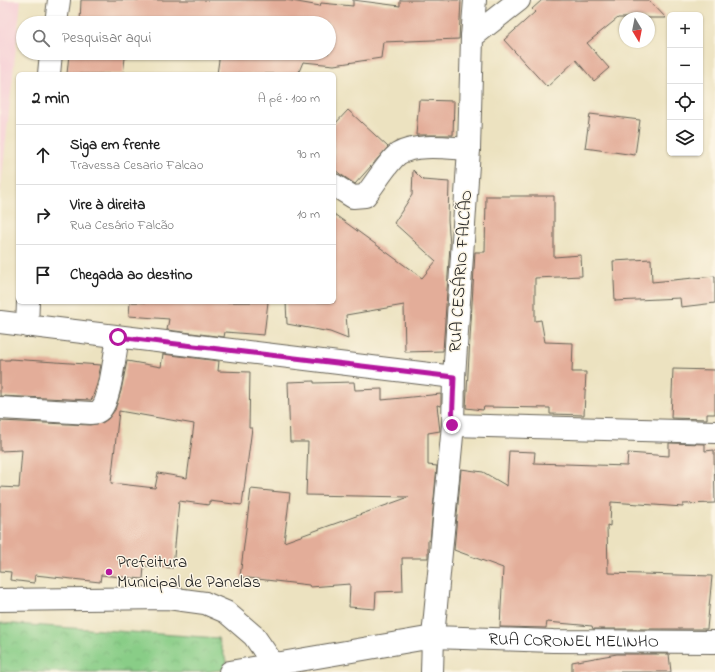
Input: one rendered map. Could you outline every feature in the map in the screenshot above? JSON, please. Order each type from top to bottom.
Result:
[{"type":"street","points":[[57,16],[59,0]]},
{"type":"street","name":"RUA CESÁRIO FALCÃO","points":[[432,672],[433,637],[452,425],[469,149],[472,37],[475,0]]},
{"type":"street","points":[[472,37],[519,0]]},
{"type":"street","points":[[48,72],[50,60]]},
{"type":"street","points":[[336,185],[353,197],[365,196],[376,183],[386,166],[398,154],[413,148],[469,149]]},
{"type":"street","points":[[27,326],[28,304]]},
{"type":"street","points":[[0,322],[454,377]]},
{"type":"street","points":[[0,408],[91,414],[100,411],[108,392],[118,337]]},
{"type":"street","points":[[452,425],[715,432]]},
{"type":"street","points":[[0,600],[168,598],[205,603],[226,612],[254,636],[274,665]]},
{"type":"street","name":"RUA CORONEL MELINHO","points":[[230,672],[433,637],[553,641],[715,642]]},
{"type":"shaded area","points":[[0,0],[21,0],[19,16],[16,16],[16,47],[0,196]]},
{"type":"green space","points":[[0,623],[218,638],[229,669],[203,672],[0,672]]},
{"type":"building","points":[[81,0],[286,0],[320,6],[321,3],[353,6],[353,0],[400,6],[400,0],[461,0],[459,39],[383,42],[381,58],[334,65],[303,62],[299,72],[217,72],[219,60],[336,60],[336,16],[80,16]]},
{"type":"building","points":[[542,0],[649,0],[666,18],[655,18],[655,12],[619,12],[619,18],[587,43],[609,68],[594,81],[576,60],[547,87],[504,40],[535,12],[532,9]]},
{"type":"building","points":[[68,60],[125,60],[123,72],[67,72]]},
{"type":"building","points":[[419,100],[454,101],[453,135],[416,135]]},
{"type":"building","points":[[348,110],[388,147],[355,184],[336,171],[336,123]]},
{"type":"building","points":[[590,114],[640,120],[635,155],[585,148]]},
{"type":"building","points":[[413,170],[423,180],[449,182],[448,220],[450,245],[443,351],[405,352],[404,305],[346,315],[348,339],[330,332],[287,324],[286,304],[336,304],[336,215],[422,278],[436,261],[394,223],[412,195]]},
{"type":"building","points":[[486,196],[554,196],[554,257],[581,255],[582,276],[535,278],[535,321],[541,320],[545,342],[573,343],[572,372],[586,372],[584,415],[550,414],[550,408],[484,407],[483,410],[466,408],[475,252],[485,252]]},
{"type":"building","points":[[651,259],[652,282],[715,276],[715,303],[681,307],[680,298],[615,301],[613,261]]},
{"type":"building","points":[[130,304],[268,304],[264,335],[225,332],[224,337],[167,330],[169,319],[129,316]]},
{"type":"building","points":[[163,354],[219,361],[218,371],[250,372],[249,428],[252,428],[242,505],[209,501],[209,505],[179,501],[173,568],[144,566],[143,579],[101,575],[100,582],[35,575],[34,583],[10,580],[11,572],[0,571],[0,487],[19,488],[22,450],[0,451],[0,421],[90,425],[102,423],[108,419],[115,410],[121,391],[127,361],[161,367]],"holes":[[[119,411],[194,424],[187,478],[158,473],[155,488],[111,483]]]},
{"type":"building","points":[[10,359],[101,365],[92,399],[0,396],[0,360]]},
{"type":"building","points":[[673,369],[715,370],[715,414],[707,414],[707,419],[671,418]]},
{"type":"building","points":[[314,381],[314,383],[354,382],[355,390],[382,389],[382,400],[441,394],[441,406],[437,405],[440,431],[428,433],[428,465],[437,466],[430,541],[428,540],[428,558],[402,558],[403,591],[376,592],[375,609],[349,607],[350,584],[310,587],[309,585],[240,577],[251,489],[290,493],[284,542],[409,497],[306,495],[308,442],[290,442],[288,382]]},
{"type":"building","points":[[669,443],[705,444],[705,451],[714,450],[715,503],[683,504],[683,507],[611,502],[610,526],[607,525],[608,573],[712,576],[707,629],[593,629],[592,626],[547,622],[546,628],[500,627],[503,568],[454,550],[461,469],[483,472],[507,486],[509,451],[535,452],[534,463],[627,466],[628,453],[669,456]]},
{"type":"building","points":[[617,654],[669,654],[671,672],[572,672],[572,662]]},
{"type":"place","name":"Prefeitura Municipal de Panelas","points":[[109,572]]},
{"type":"route","points":[[118,337],[454,377],[452,425]]}]
